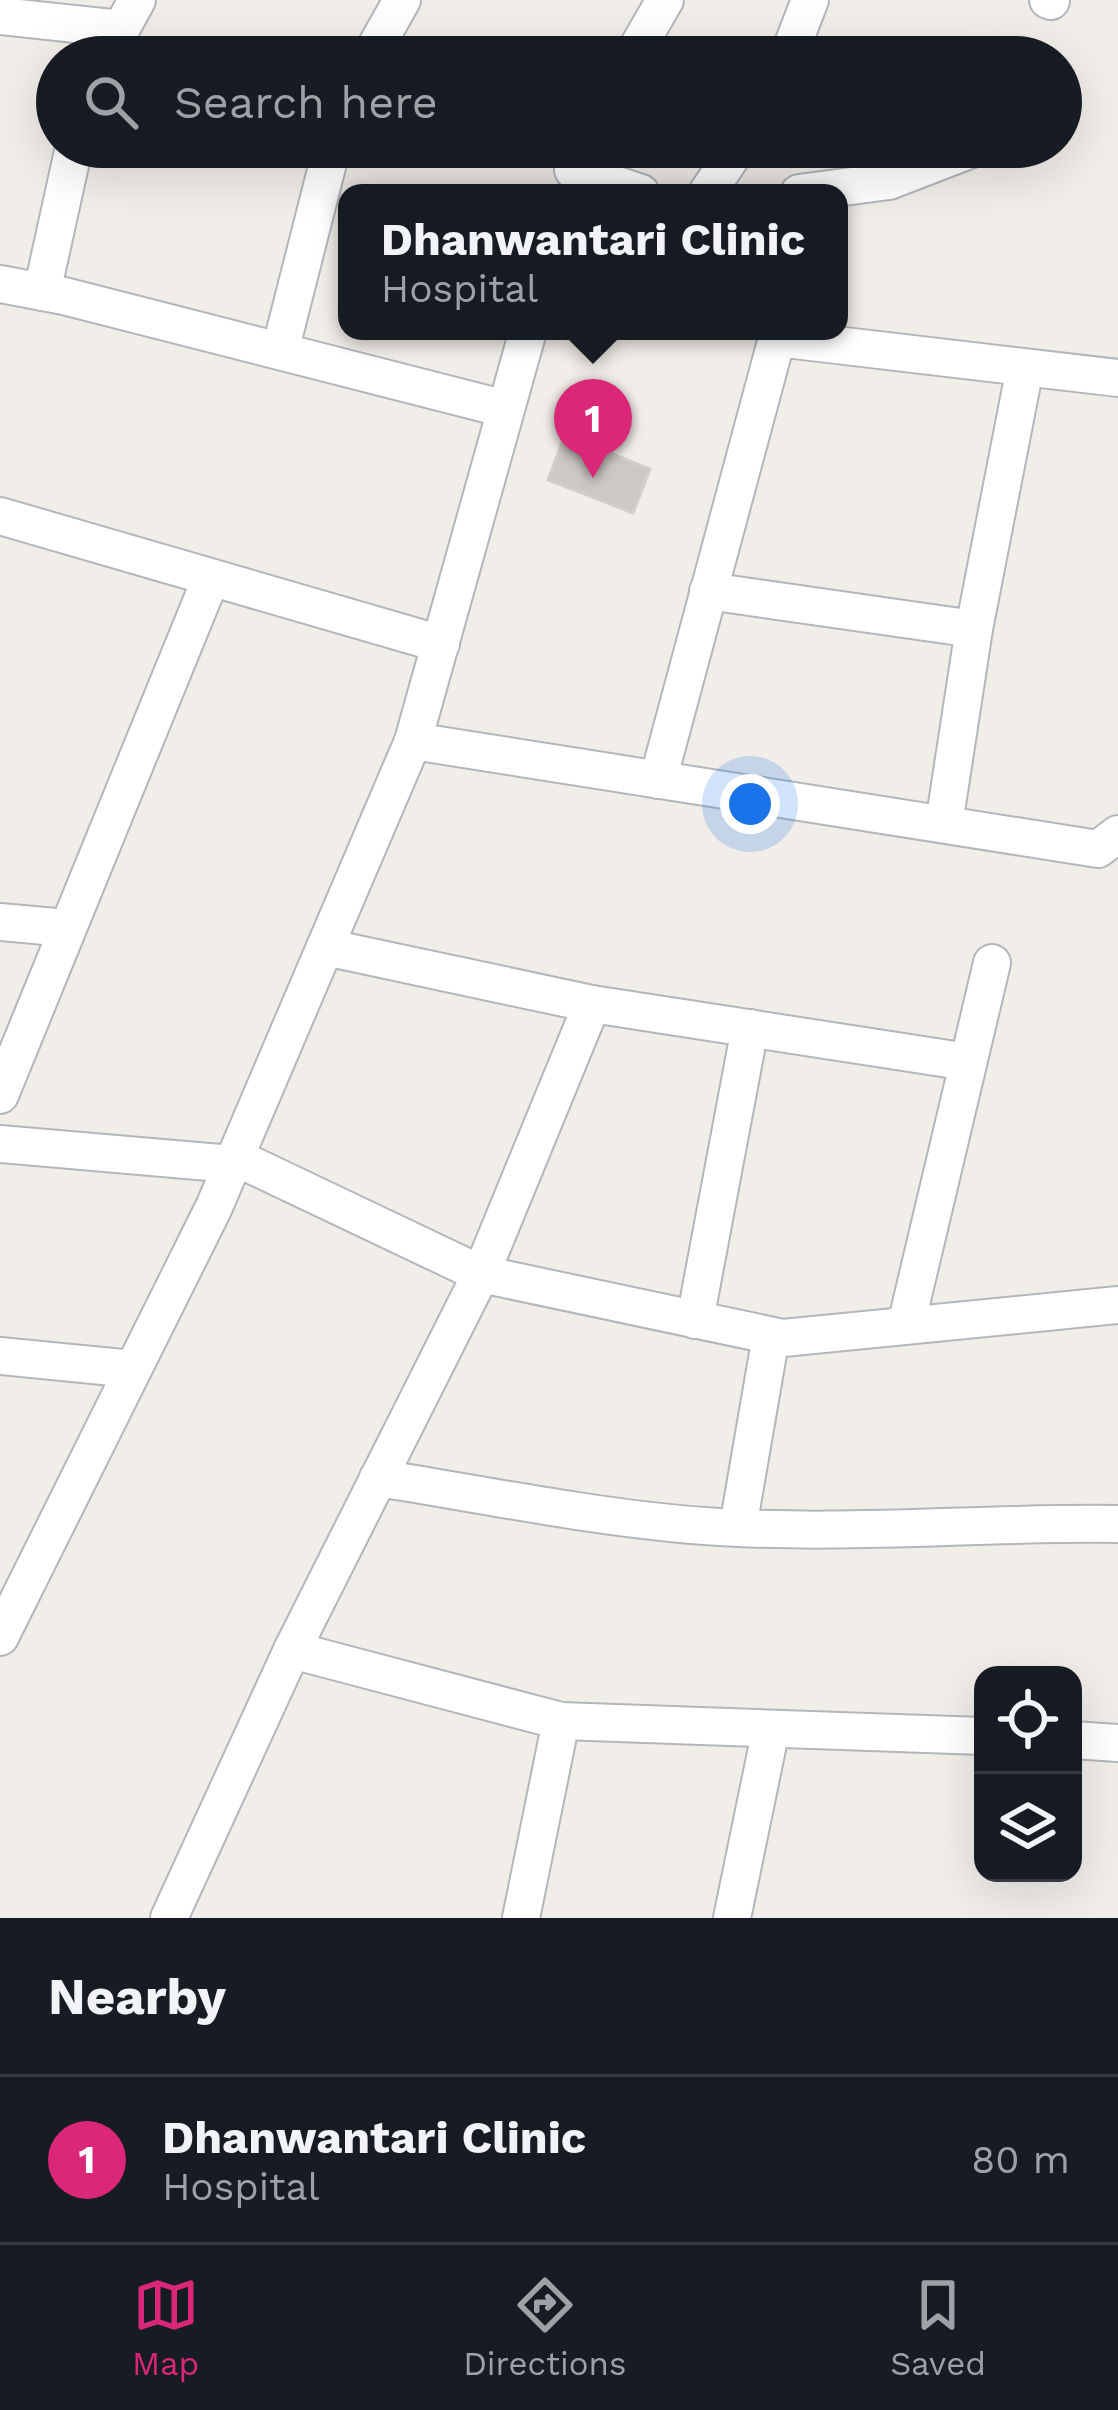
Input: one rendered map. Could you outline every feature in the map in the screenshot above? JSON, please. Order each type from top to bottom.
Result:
[{"type":"street","points":[[382,36],[402,0]]},
{"type":"street","points":[[644,36],[665,0]]},
{"type":"street","points":[[796,36],[810,0]]},
{"type":"street","points":[[0,16],[122,29]]},
{"type":"street","points":[[42,292],[69,168]]},
{"type":"street","points":[[280,351],[327,168]]},
{"type":"street","points":[[848,186],[889,181],[923,168]]},
{"type":"street","points":[[574,170],[615,184]]},
{"type":"street","points":[[0,284],[506,409]]},
{"type":"street","points":[[5,1618],[234,1161],[413,741],[525,340]]},
{"type":"street","points":[[658,779],[776,340]]},
{"type":"street","points":[[794,340],[1118,378]]},
{"type":"street","points":[[944,824],[974,629],[1025,368]]},
{"type":"street","points":[[0,516],[440,644]]},
{"type":"street","points":[[0,1095],[211,578]]},
{"type":"street","points":[[708,590],[974,629]]},
{"type":"street","points":[[413,741],[1098,849],[1118,834]]},
{"type":"street","points":[[0,922],[67,928]]},
{"type":"street","points":[[326,946],[592,1004],[968,1062]]},
{"type":"street","points":[[906,1325],[992,963]]},
{"type":"street","points":[[169,1918],[292,1650],[481,1274],[592,1004]]},
{"type":"street","points":[[695,1320],[750,1028]]},
{"type":"street","points":[[0,1144],[234,1161],[481,1274],[783,1338],[1118,1305]]},
{"type":"street","points":[[739,1527],[771,1336]]},
{"type":"street","points":[[0,1357],[133,1370]]},
{"type":"street","points":[[378,1478],[646,1519],[739,1527],[1118,1524]]},
{"type":"street","points":[[292,1650],[561,1721],[974,1736]]},
{"type":"street","points":[[521,1918],[561,1721]]},
{"type":"street","points":[[732,1918],[770,1729]]},
{"type":"street","points":[[1082,1741],[1118,1743]]},
{"type":"building","points":[[565,435],[650,469],[633,513],[548,480]]},
{"type":"place","name":"Dhanwantari Clinic","points":[[593,478]]}]
